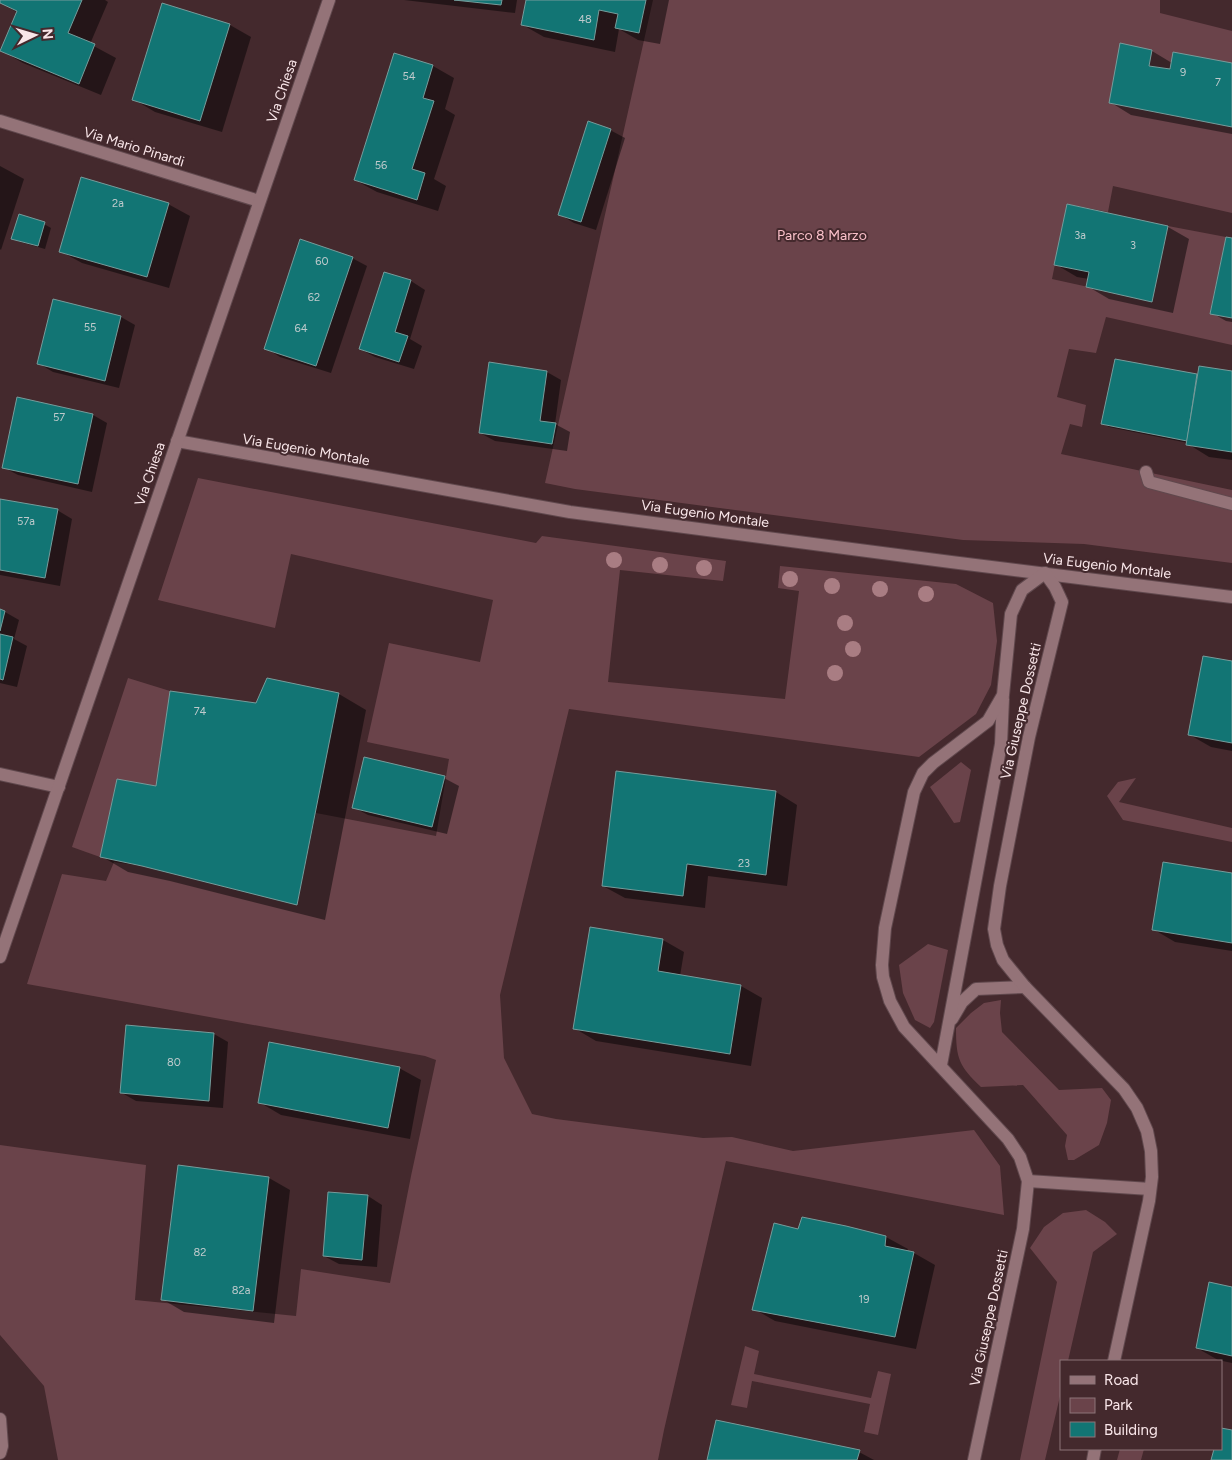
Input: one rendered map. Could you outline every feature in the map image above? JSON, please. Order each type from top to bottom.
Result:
[{"type":"street","name":"Via Chiesa","points":[[0,957],[329,0]]},
{"type":"street","name":"Via Mario Pinardi","points":[[0,121],[260,201]]},
{"type":"street","name":"Via Eugenio Montale","points":[[177,441],[536,507],[951,562],[1232,596]]},
{"type":"street","points":[[1146,472],[1149,482],[1232,504]]},
{"type":"street","name":"Via Giuseppe Dossetti","points":[[941,1065],[1001,744],[1003,695],[1011,614],[1022,590],[1044,573],[1056,588],[1062,602],[1029,737],[1000,886],[994,929],[996,945],[1003,960],[1025,987],[1124,1088],[1137,1108],[1147,1131],[1151,1151],[1152,1177],[1114,1360]]},
{"type":"street","name":"Via Giuseppe Dossetti","points":[[974,1460],[1023,1229],[1028,1181],[1020,1157],[1008,1139],[904,1027],[890,1001],[883,977],[882,965],[885,928],[914,792],[923,773],[933,763],[988,721],[1003,695]]},
{"type":"street","points":[[0,774],[59,787]]},
{"type":"street","name":"Via Giuseppe Dossetti","points":[[948,1028],[962,1002],[976,988],[1025,987]]},
{"type":"street","points":[[1028,1181],[1150,1190]]},
{"type":"street","points":[[0,1419],[2,1446],[0,1453]]},
{"type":"green space","name":"Parco 8 Marzo","points":[[653,0],[1160,0],[1160,13],[1232,31],[1232,213],[1113,186],[1108,212],[1067,204],[1052,279],[1152,301],[1168,226],[1226,237],[1210,313],[1232,318],[1232,345],[1106,317],[1096,353],[1069,349],[1057,397],[1086,405],[1082,427],[1070,424],[1061,454],[1232,490],[1232,563],[1084,544],[963,540],[575,489],[545,483]]},
{"type":"green space","points":[[198,478],[536,543],[542,536],[726,561],[723,581],[620,570],[608,682],[785,699],[799,591],[778,588],[780,566],[956,584],[993,603],[997,641],[991,685],[976,714],[919,757],[569,709],[500,995],[504,1058],[532,1114],[556,1119],[703,1138],[732,1137],[793,1151],[974,1130],[1000,1166],[1004,1215],[726,1161],[658,1460],[58,1460],[44,1386],[0,1335],[0,1145],[146,1165],[135,1300],[296,1316],[301,1269],[390,1283],[436,1060],[425,1056],[27,984],[62,874],[106,881],[114,862],[142,866],[297,905],[316,813],[436,836],[449,759],[367,742],[389,643],[480,662],[493,600],[291,554],[275,628],[158,600]]},
{"type":"green space","points":[[128,678],[170,691],[156,786],[117,779],[100,857],[72,847]]},
{"type":"green space","points":[[961,762],[971,770],[960,822],[954,823],[930,787]]},
{"type":"green space","points":[[1136,778],[1119,802],[1232,828],[1232,842],[1123,820],[1107,796],[1118,782]]},
{"type":"green space","points":[[928,944],[948,950],[934,1022],[930,1028],[915,1020],[903,993],[899,965]]},
{"type":"green space","points":[[1001,1000],[1002,1032],[1059,1090],[1102,1088],[1111,1100],[1107,1123],[1099,1145],[1074,1160],[1068,1160],[1065,1146],[1067,1135],[1023,1085],[981,1087],[960,1061],[956,1028],[984,1003]]},
{"type":"green space","points":[[1086,1210],[1105,1222],[1117,1234],[1093,1252],[1068,1360],[1060,1360],[1060,1396],[1045,1460],[1020,1460],[1057,1282],[1030,1248],[1044,1227],[1063,1213]]},
{"type":"green space","points":[[745,1346],[759,1351],[754,1374],[871,1398],[878,1371],[891,1374],[878,1435],[864,1432],[870,1404],[752,1381],[747,1408],[731,1405]]},
{"type":"green space","points":[[1120,1450],[1144,1450],[1141,1460],[1117,1460]]},
{"type":"building","points":[[0,0],[82,0],[68,33],[95,44],[79,84],[0,51],[17,11],[0,3]]},
{"type":"building","points":[[454,0],[502,0],[501,5]]},
{"type":"building","points":[[526,0],[646,0],[639,33],[615,28],[618,14],[599,10],[594,40],[521,25]]},
{"type":"building","points":[[162,3],[230,24],[200,121],[132,100]]},
{"type":"building","points":[[1120,43],[1152,50],[1149,66],[1170,69],[1173,52],[1232,63],[1232,127],[1109,103]]},
{"type":"building","points":[[394,53],[433,65],[423,98],[434,101],[412,169],[425,173],[417,200],[354,180]]},
{"type":"building","points":[[588,121],[611,129],[581,222],[558,215]]},
{"type":"building","points":[[81,177],[169,203],[147,277],[59,252]]},
{"type":"building","points":[[1067,204],[1168,226],[1152,302],[1086,287],[1089,272],[1054,265]]},
{"type":"building","points":[[19,214],[45,222],[38,246],[11,239]]},
{"type":"building","points":[[1226,237],[1232,238],[1232,318],[1210,314]]},
{"type":"building","points":[[300,239],[353,257],[316,366],[264,349]]},
{"type":"building","points":[[384,272],[411,280],[395,332],[408,336],[399,362],[359,349]]},
{"type":"building","points":[[53,299],[121,316],[105,381],[37,364]]},
{"type":"building","points":[[1115,359],[1197,374],[1187,441],[1101,424]]},
{"type":"building","points":[[489,362],[547,371],[540,421],[556,423],[552,444],[479,433]]},
{"type":"building","points":[[1199,366],[1232,371],[1232,452],[1186,445]]},
{"type":"building","points":[[17,397],[93,414],[78,484],[2,468]]},
{"type":"building","points":[[0,499],[58,509],[45,578],[0,570]]},
{"type":"building","points":[[0,609],[5,611],[0,631]]},
{"type":"building","points":[[0,634],[13,637],[3,680],[0,679]]},
{"type":"building","points":[[1203,656],[1232,661],[1232,743],[1188,735]]},
{"type":"building","points":[[267,678],[339,693],[297,905],[100,857],[117,779],[156,786],[170,691],[256,703]]},
{"type":"building","points":[[364,757],[445,776],[432,827],[352,808]]},
{"type":"building","points":[[616,771],[776,791],[766,875],[687,864],[683,896],[602,886]]},
{"type":"building","points":[[1163,862],[1232,873],[1232,943],[1152,930]]},
{"type":"building","points":[[590,927],[663,939],[658,971],[741,985],[730,1054],[573,1029]]},
{"type":"building","points":[[126,1025],[214,1033],[209,1101],[120,1093]]},
{"type":"building","points":[[269,1042],[400,1067],[388,1128],[258,1103]]},
{"type":"building","points":[[178,1165],[269,1177],[253,1311],[161,1300]]},
{"type":"building","points":[[328,1192],[368,1195],[362,1260],[323,1256]]},
{"type":"building","points":[[802,1217],[886,1236],[885,1246],[914,1252],[895,1337],[752,1310],[774,1223],[798,1229]]},
{"type":"building","points":[[1209,1282],[1232,1287],[1232,1356],[1196,1348]]},
{"type":"building","points":[[716,1420],[860,1450],[857,1460],[707,1460]]},
{"type":"building","points":[[1222,1428],[1232,1430],[1232,1460],[1211,1460],[1214,1450],[1222,1450]]}]
